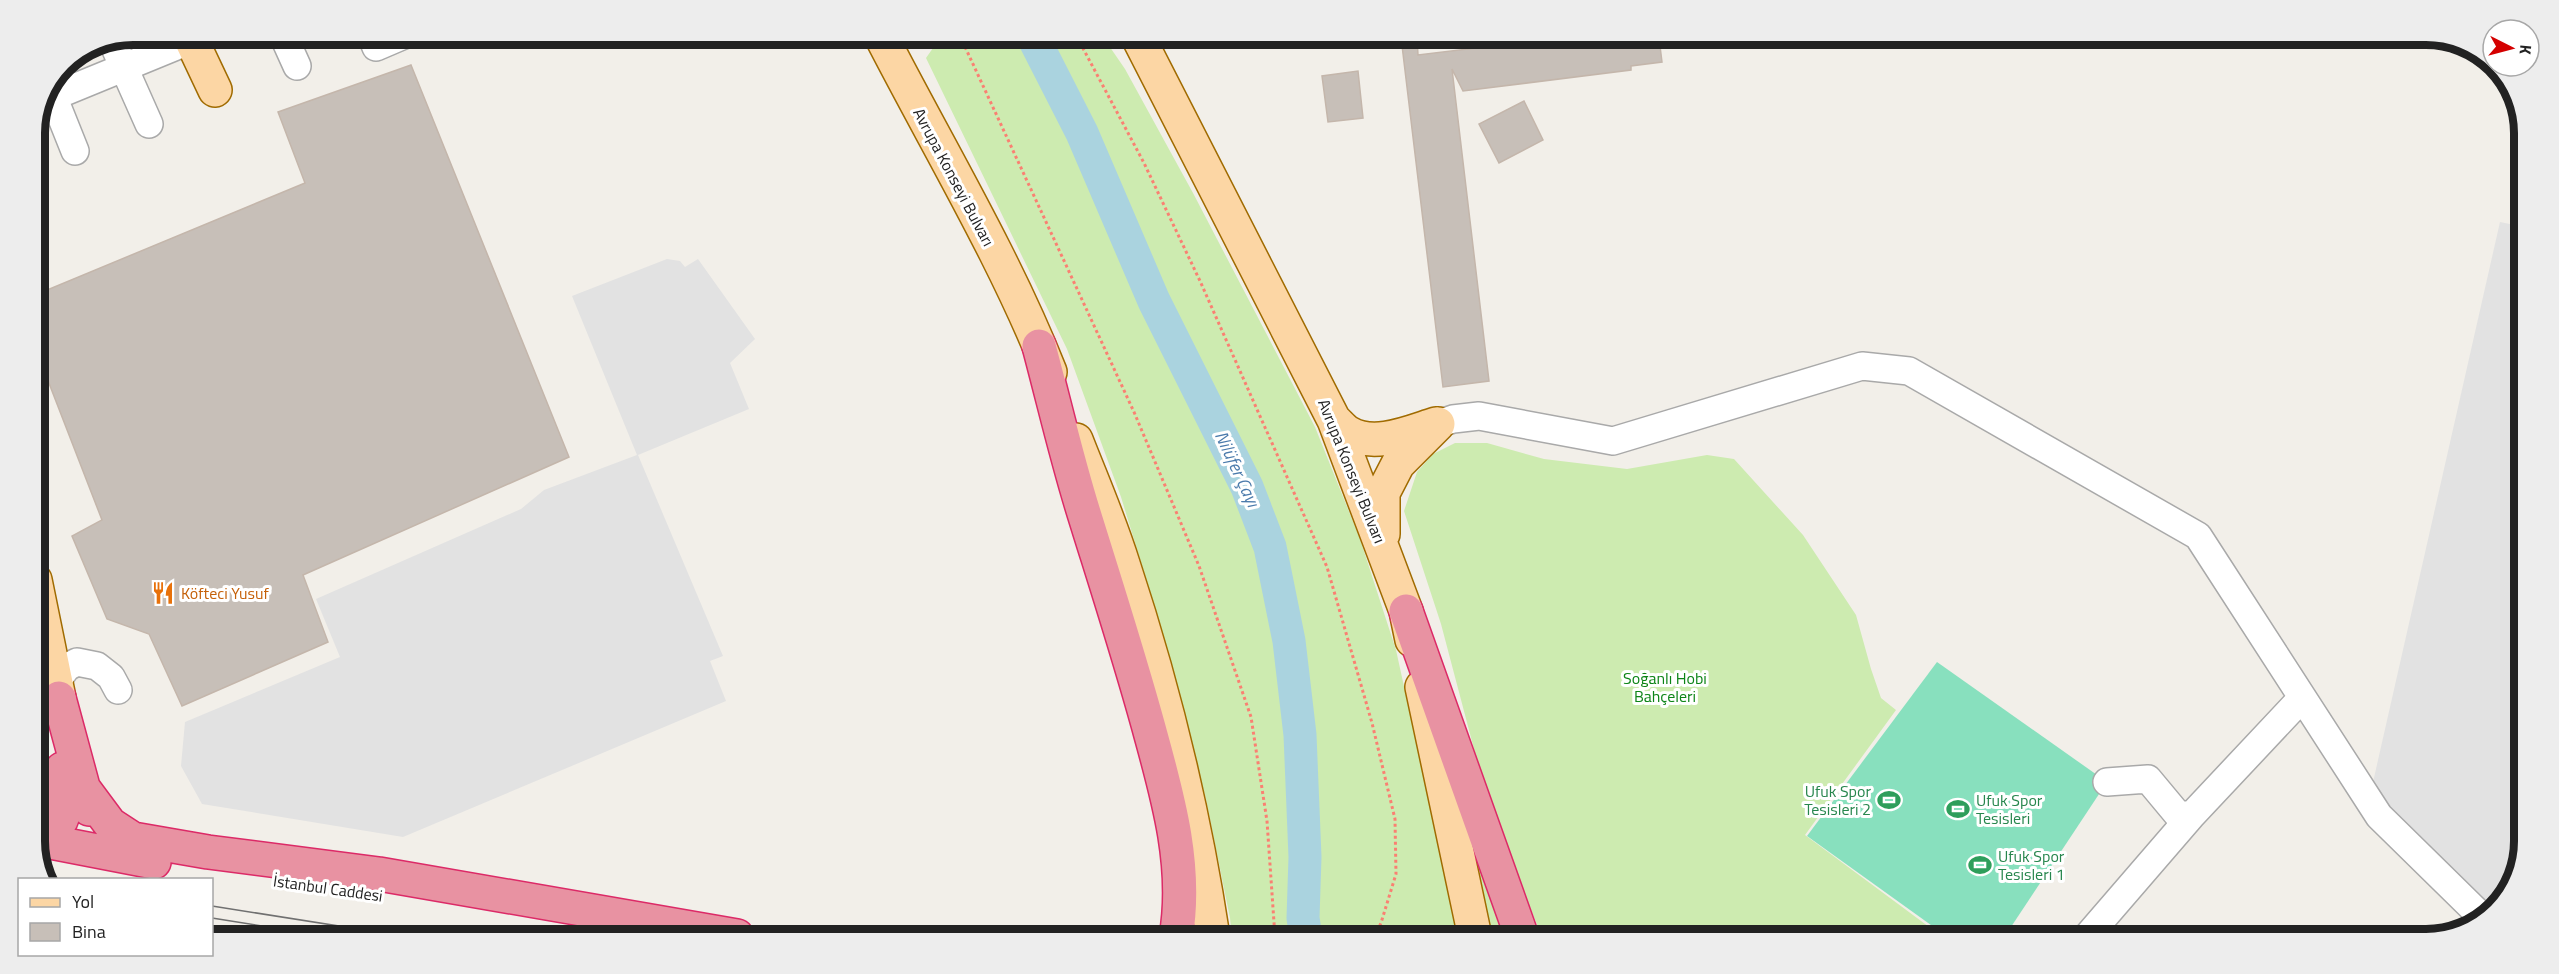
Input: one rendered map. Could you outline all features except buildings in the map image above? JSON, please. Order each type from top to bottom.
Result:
[{"type":"highway","points":[[1040,346],[1083,510],[1133,668],[1167,794],[1178,862],[1180,915],[1177,929]]},
{"type":"highway","points":[[1406,611],[1518,929]]},
{"type":"highway","points":[[50,694],[84,789],[92,819],[108,844],[136,858]]},
{"type":"highway","points":[[45,832],[62,821],[66,812],[50,694]]},
{"type":"highway","points":[[84,789],[110,824],[133,839],[208,852],[380,874],[697,929]]},
{"type":"highway","name":"İstanbul Caddesi","points":[[45,840],[136,858],[270,880],[402,898],[585,929]]},
{"type":"main road","points":[[198,45],[215,90]]},
{"type":"main road","points":[[871,45],[929,128]]},
{"type":"main road","name":"Avrupa Konseyi Bulvarı","points":[[886,45],[981,225],[1040,346],[1123,562],[1185,786],[1204,877],[1212,929]]},
{"type":"main road","points":[[896,45],[929,128]]},
{"type":"main road","points":[[1122,45],[1174,138],[1235,225]]},
{"type":"main road","name":"Avrupa Konseyi Bulvarı","points":[[1142,45],[1334,420],[1383,548],[1406,611],[1473,929]]},
{"type":"main road","points":[[1334,420],[1349,433],[1371,440],[1399,436],[1438,424]]},
{"type":"main road","points":[[1383,548],[1383,493],[1398,464],[1438,424]]},
{"type":"main road","points":[[45,657],[50,694]]},
{"type":"street","points":[[55,95],[124,68],[174,45]]},
{"type":"street","points":[[288,45],[297,66]]},
{"type":"street","points":[[115,47],[149,124]]},
{"type":"street","points":[[52,99],[75,151]]},
{"type":"street","points":[[1438,424],[1479,416],[1613,441],[1862,366],[1908,370],[2198,536],[2301,699],[2379,816],[2477,912]]},
{"type":"street","points":[[50,694],[67,667],[77,662],[97,666],[111,677],[118,690]]},
{"type":"street","points":[[2094,929],[2192,815],[2301,699]]},
{"type":"street","points":[[2107,782],[2148,779],[2178,815],[2192,815]]},
{"type":"path","points":[[964,45],[1134,412],[1199,566],[1251,717],[1267,820],[1274,929]]},
{"type":"path","points":[[1081,45],[1144,164],[1179,238],[1297,495],[1327,567],[1372,723],[1395,819],[1395,873],[1378,929]]},
{"type":"green space","points":[[932,45],[1108,45],[1125,69],[1193,193],[1315,427],[1360,539],[1396,650],[1414,732],[1449,868],[1461,929],[1231,929],[1206,799],[1160,624],[1121,497],[1067,349],[926,58],[933,48]]},
{"type":"green space","name":"Soğanlı Hobi Bahçeleri","points":[[1455,443],[1487,443],[1544,459],[1627,469],[1707,455],[1734,459],[1803,535],[1856,615],[1881,698],[1896,710],[1805,835],[1932,929],[1539,929],[1488,802],[1441,624],[1404,511],[1417,472],[1433,454]]},
{"type":"green space","name":"Ufuk Spor Tesisleri","points":[[1937,662],[2107,782],[2010,929],[1936,929],[1807,836]]},
{"type":"green space","points":[[1468,839],[1476,843],[1505,929],[1488,929]]},
{"type":"shaded area","points":[[2500,222],[2514,225],[2514,841],[2509,869],[2496,894],[2479,911],[2464,920],[2476,893],[2371,791]]},
{"type":"shaded area","points":[[667,259],[680,261],[685,267],[698,259],[755,339],[730,363],[749,409],[638,455],[723,656],[710,661],[726,701],[403,837],[202,804],[181,766],[185,722],[340,657],[316,599],[521,509],[544,490],[637,455],[572,296]]},
{"type":"waterway","name":"Nilüfer Çayı","points":[[1037,45],[1082,133],[1154,301],[1247,487],[1270,547],[1289,641],[1300,735],[1305,857],[1305,929]]},
{"type":"tram line","points":[[213,906],[358,929]]},
{"type":"tram line","points":[[213,918],[281,929]]},
{"type":"place","name":"Köfteci Yusuf","points":[[163,593]]},
{"type":"place","name":"Ufuk Spor Tesisleri 2","points":[[1889,800]]},
{"type":"place","name":"Ufuk Spor Tesisleri","points":[[1958,809]]},
{"type":"place","name":"Ufuk Spor Tesisleri 1","points":[[1980,865]]}]
